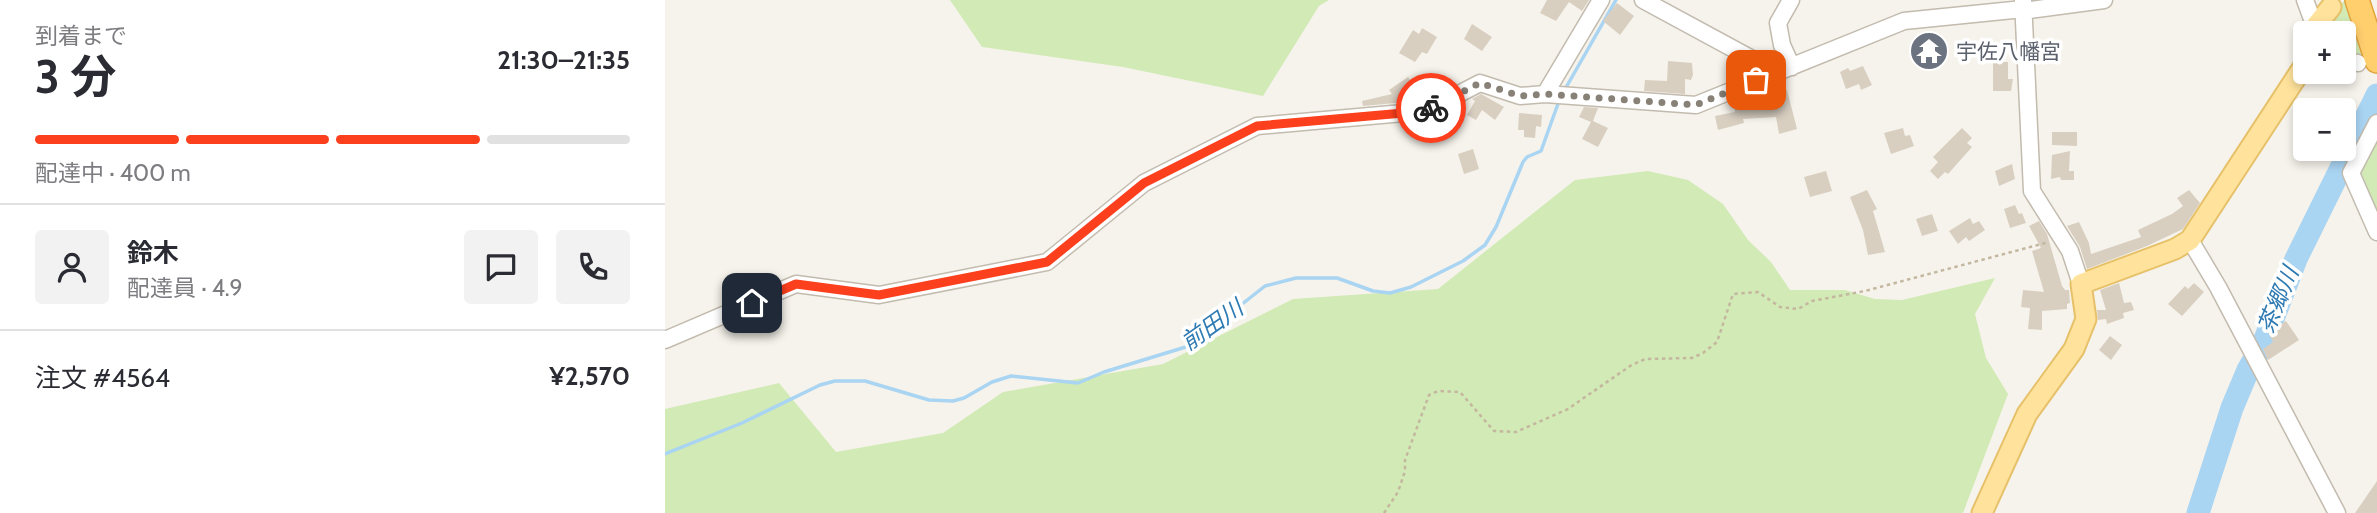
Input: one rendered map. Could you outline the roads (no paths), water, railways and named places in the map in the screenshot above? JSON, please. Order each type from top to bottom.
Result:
[{"type":"highway","points":[[2357,0],[2365,27],[2359,61]]},
{"type":"main road","points":[[2321,21],[2331,7]]},
{"type":"main road","points":[[1982,513],[2027,414],[2074,349],[2086,319],[2081,284],[2175,249],[2190,240],[2293,82]]},
{"type":"street","points":[[1545,94],[1601,0]]},
{"type":"street","points":[[1643,0],[1784,70]]},
{"type":"street","points":[[1784,70],[1778,23],[1791,0]]},
{"type":"street","points":[[665,340],[796,284],[879,295],[1047,262],[1144,183],[1257,126],[1426,111],[1480,83],[1520,96],[1545,94],[1696,105],[1904,21],[2104,0]]},
{"type":"street","points":[[2305,0],[2312,21]]},
{"type":"street","points":[[2023,7],[2032,191],[2070,251],[2081,284]]},
{"type":"street","points":[[2377,123],[2351,173],[2377,232]]},
{"type":"street","points":[[2190,240],[2218,287],[2337,513]]},
{"type":"waterway","name":"前田川","points":[[1564,91],[1616,0]]},
{"type":"waterway","name":"茶郷川","points":[[2198,513],[2232,408],[2248,370],[2264,342],[2296,259],[2377,95]]},
{"type":"waterway","name":"前田川","points":[[665,454],[742,423],[820,385],[835,381],[865,381],[929,400],[953,401],[1011,376],[1078,383],[1104,372],[1189,346],[1265,286],[1296,278],[1337,278],[1373,291],[1390,293],[1411,287],[1463,261],[1485,245],[1496,227],[1523,162],[1527,157],[1541,151],[1559,101]]},
{"type":"place","name":"宇佐八幡宮","points":[[1929,51]]}]
